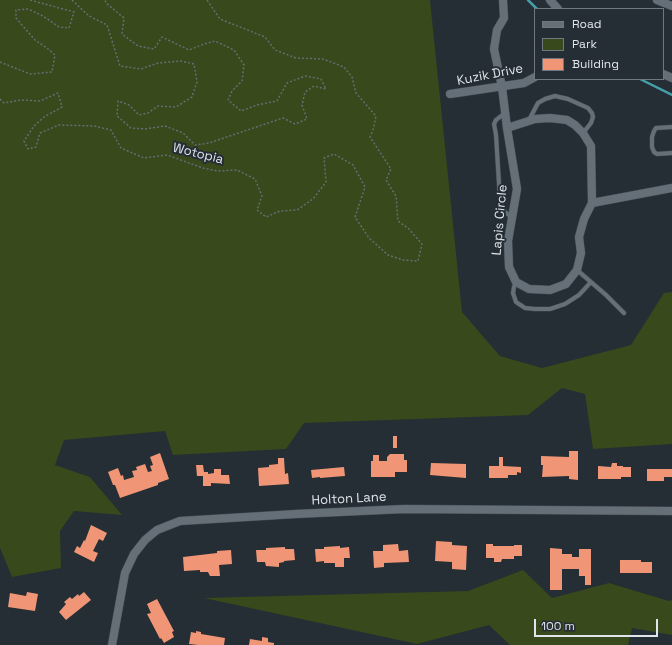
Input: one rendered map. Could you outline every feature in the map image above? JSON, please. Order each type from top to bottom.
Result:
[{"type":"street","name":"Lapis Circle","points":[[503,0],[504,18],[497,30],[494,49],[502,87],[517,189],[508,241],[509,267],[516,282]]},
{"type":"street","points":[[550,0],[557,8]]},
{"type":"street","points":[[656,0],[672,6]]},
{"type":"street","name":"Kuzik Drive","points":[[450,94],[524,83],[534,78]]},
{"type":"street","points":[[507,128],[529,120],[550,118],[567,120],[583,133],[591,146],[592,202],[584,219],[579,237],[581,253],[577,270],[566,284],[550,290],[529,289],[516,282]]},
{"type":"street","points":[[592,202],[672,188]]},
{"type":"street","name":"Holton Lane","points":[[112,645],[125,573],[134,554],[145,540],[157,530],[180,521],[404,509],[672,511]]},
{"type":"lane","points":[[529,120],[538,103],[545,99],[555,96],[568,99],[588,108],[592,113],[593,117],[591,123],[583,133]]},
{"type":"lane","points":[[505,113],[496,120],[494,124],[500,200],[506,213],[512,217]]},
{"type":"lane","points":[[672,127],[656,128],[652,137],[652,147],[654,152],[657,154],[672,154]]},
{"type":"lane","points":[[577,270],[606,294],[624,313]]},
{"type":"lane","points":[[516,282],[513,293],[516,302],[525,308],[550,309],[565,304],[579,295],[592,282]]},
{"type":"path","points":[[0,62],[30,74],[52,72],[56,55],[35,40],[16,18],[16,10],[28,9],[43,16],[59,27],[64,28],[69,28],[74,12],[30,0]]},
{"type":"path","name":"Wotopia","points":[[72,0],[89,16],[107,25],[120,66],[141,69],[158,64],[181,61],[194,64],[197,82],[192,97],[176,107],[158,106],[148,113],[139,115],[129,105],[118,101],[118,116],[131,128],[145,129],[165,126],[183,133],[195,145],[209,143],[283,118],[295,124],[307,119],[302,105],[305,92],[314,86],[326,89],[321,79],[305,76],[287,84],[277,101],[257,105],[241,111],[228,100],[232,91],[242,81],[244,65],[234,50],[215,41],[189,50],[162,37],[154,49],[138,46],[122,34],[124,18],[106,3],[105,0]]},
{"type":"path","name":"Wotopia","points":[[0,99],[4,103],[21,100],[40,101],[58,93],[62,107],[44,117],[34,126],[24,141],[28,149],[36,147],[40,133],[59,125],[94,126],[111,130],[121,148],[144,158],[167,155],[203,168],[218,171],[237,170],[255,179],[262,196],[257,210],[266,217],[280,211],[297,210],[313,199],[326,182],[324,158],[334,154],[353,165],[365,187],[355,217],[369,238],[388,255],[403,260],[418,261],[422,244],[409,229],[398,221],[396,196],[386,180],[391,169],[370,137],[376,116],[356,93],[352,77],[344,67],[323,59],[296,58],[276,50],[265,37],[220,19],[207,0]]},
{"type":"green space","points":[[0,0],[430,0],[462,312],[500,356],[542,368],[631,345],[664,293],[672,292],[672,444],[593,449],[585,394],[562,388],[528,415],[304,423],[286,449],[173,455],[165,431],[64,440],[55,465],[90,477],[122,515],[74,511],[60,531],[61,568],[12,577],[0,548]]},
{"type":"green space","points":[[523,570],[552,598],[609,583],[669,601],[672,600],[672,635],[632,628],[628,645],[510,645],[489,625],[417,644],[204,598],[468,591]]},
{"type":"building","points":[[393,436],[397,436],[397,448],[393,448]]},
{"type":"building","points":[[569,451],[578,451],[578,480],[569,479],[569,476],[542,477],[543,465],[541,465],[541,456],[569,457]]},
{"type":"building","points":[[160,453],[169,479],[158,483],[158,485],[120,498],[108,472],[118,468],[121,476],[123,475],[124,480],[134,477],[132,471],[137,470],[136,467],[145,464],[148,472],[152,471],[150,466],[153,465],[150,457]]},
{"type":"building","points":[[390,454],[404,454],[404,460],[407,460],[407,472],[395,472],[395,477],[371,477],[371,461],[373,461],[373,455],[379,455],[379,461],[387,461],[387,457]]},
{"type":"building","points":[[499,457],[503,457],[503,466],[521,467],[521,473],[517,472],[517,475],[508,475],[508,478],[489,478],[489,466],[499,466]]},
{"type":"building","points":[[278,458],[284,458],[285,474],[288,473],[289,484],[259,486],[258,468],[278,464]]},
{"type":"building","points":[[431,463],[466,464],[466,478],[430,475]]},
{"type":"building","points":[[612,463],[617,463],[617,466],[631,467],[631,477],[621,477],[621,479],[598,479],[598,466],[611,467]]},
{"type":"building","points":[[196,465],[203,465],[204,472],[208,472],[208,474],[214,473],[214,469],[221,469],[221,475],[229,475],[230,484],[211,483],[211,486],[203,486],[203,476],[197,476]]},
{"type":"building","points":[[344,467],[345,476],[312,478],[311,470]]},
{"type":"building","points":[[647,469],[672,469],[672,477],[664,477],[664,481],[647,481]]},
{"type":"building","points":[[91,525],[107,533],[103,541],[99,539],[93,551],[98,553],[94,562],[74,552],[77,546],[80,548],[84,540],[85,541]]},
{"type":"building","points":[[436,541],[452,542],[452,545],[467,546],[466,570],[452,569],[452,562],[435,561]]},
{"type":"building","points":[[398,544],[399,551],[408,550],[409,562],[384,563],[384,567],[374,568],[373,551],[383,551],[383,545]]},
{"type":"building","points":[[486,544],[493,544],[493,546],[522,545],[522,556],[514,556],[514,559],[502,559],[501,562],[494,562],[494,558],[486,558]]},
{"type":"building","points":[[340,546],[340,548],[349,547],[350,558],[344,558],[344,567],[335,567],[335,563],[324,563],[324,561],[316,562],[315,549]]},
{"type":"building","points":[[285,547],[285,549],[294,549],[295,560],[279,563],[279,567],[266,566],[265,562],[257,562],[256,550]]},
{"type":"building","points":[[550,548],[562,549],[562,554],[572,554],[572,557],[579,557],[579,549],[591,549],[591,585],[585,585],[585,576],[579,576],[579,569],[562,569],[562,590],[550,590]]},
{"type":"building","points":[[231,550],[232,564],[219,565],[220,576],[210,576],[208,572],[200,572],[200,570],[184,571],[183,557]]},
{"type":"building","points":[[620,560],[641,560],[641,562],[652,562],[652,573],[620,573]]},
{"type":"building","points":[[27,592],[38,594],[35,611],[8,607],[10,593],[26,596]]},
{"type":"building","points":[[84,592],[91,600],[66,620],[59,612],[66,604],[64,602],[70,597],[72,599],[78,594],[79,596]]},
{"type":"building","points":[[157,599],[174,631],[172,632],[174,637],[164,643],[161,638],[160,639],[147,614],[151,613],[147,604]]},
{"type":"building","points":[[196,631],[201,632],[201,634],[225,638],[224,645],[189,644],[191,632],[196,633]]},
{"type":"building","points":[[262,637],[268,638],[268,642],[274,643],[274,645],[249,645],[250,639],[262,641]]},
{"type":"waterway","points":[[528,0],[536,8]]},
{"type":"waterway","points":[[642,80],[672,95]]}]
